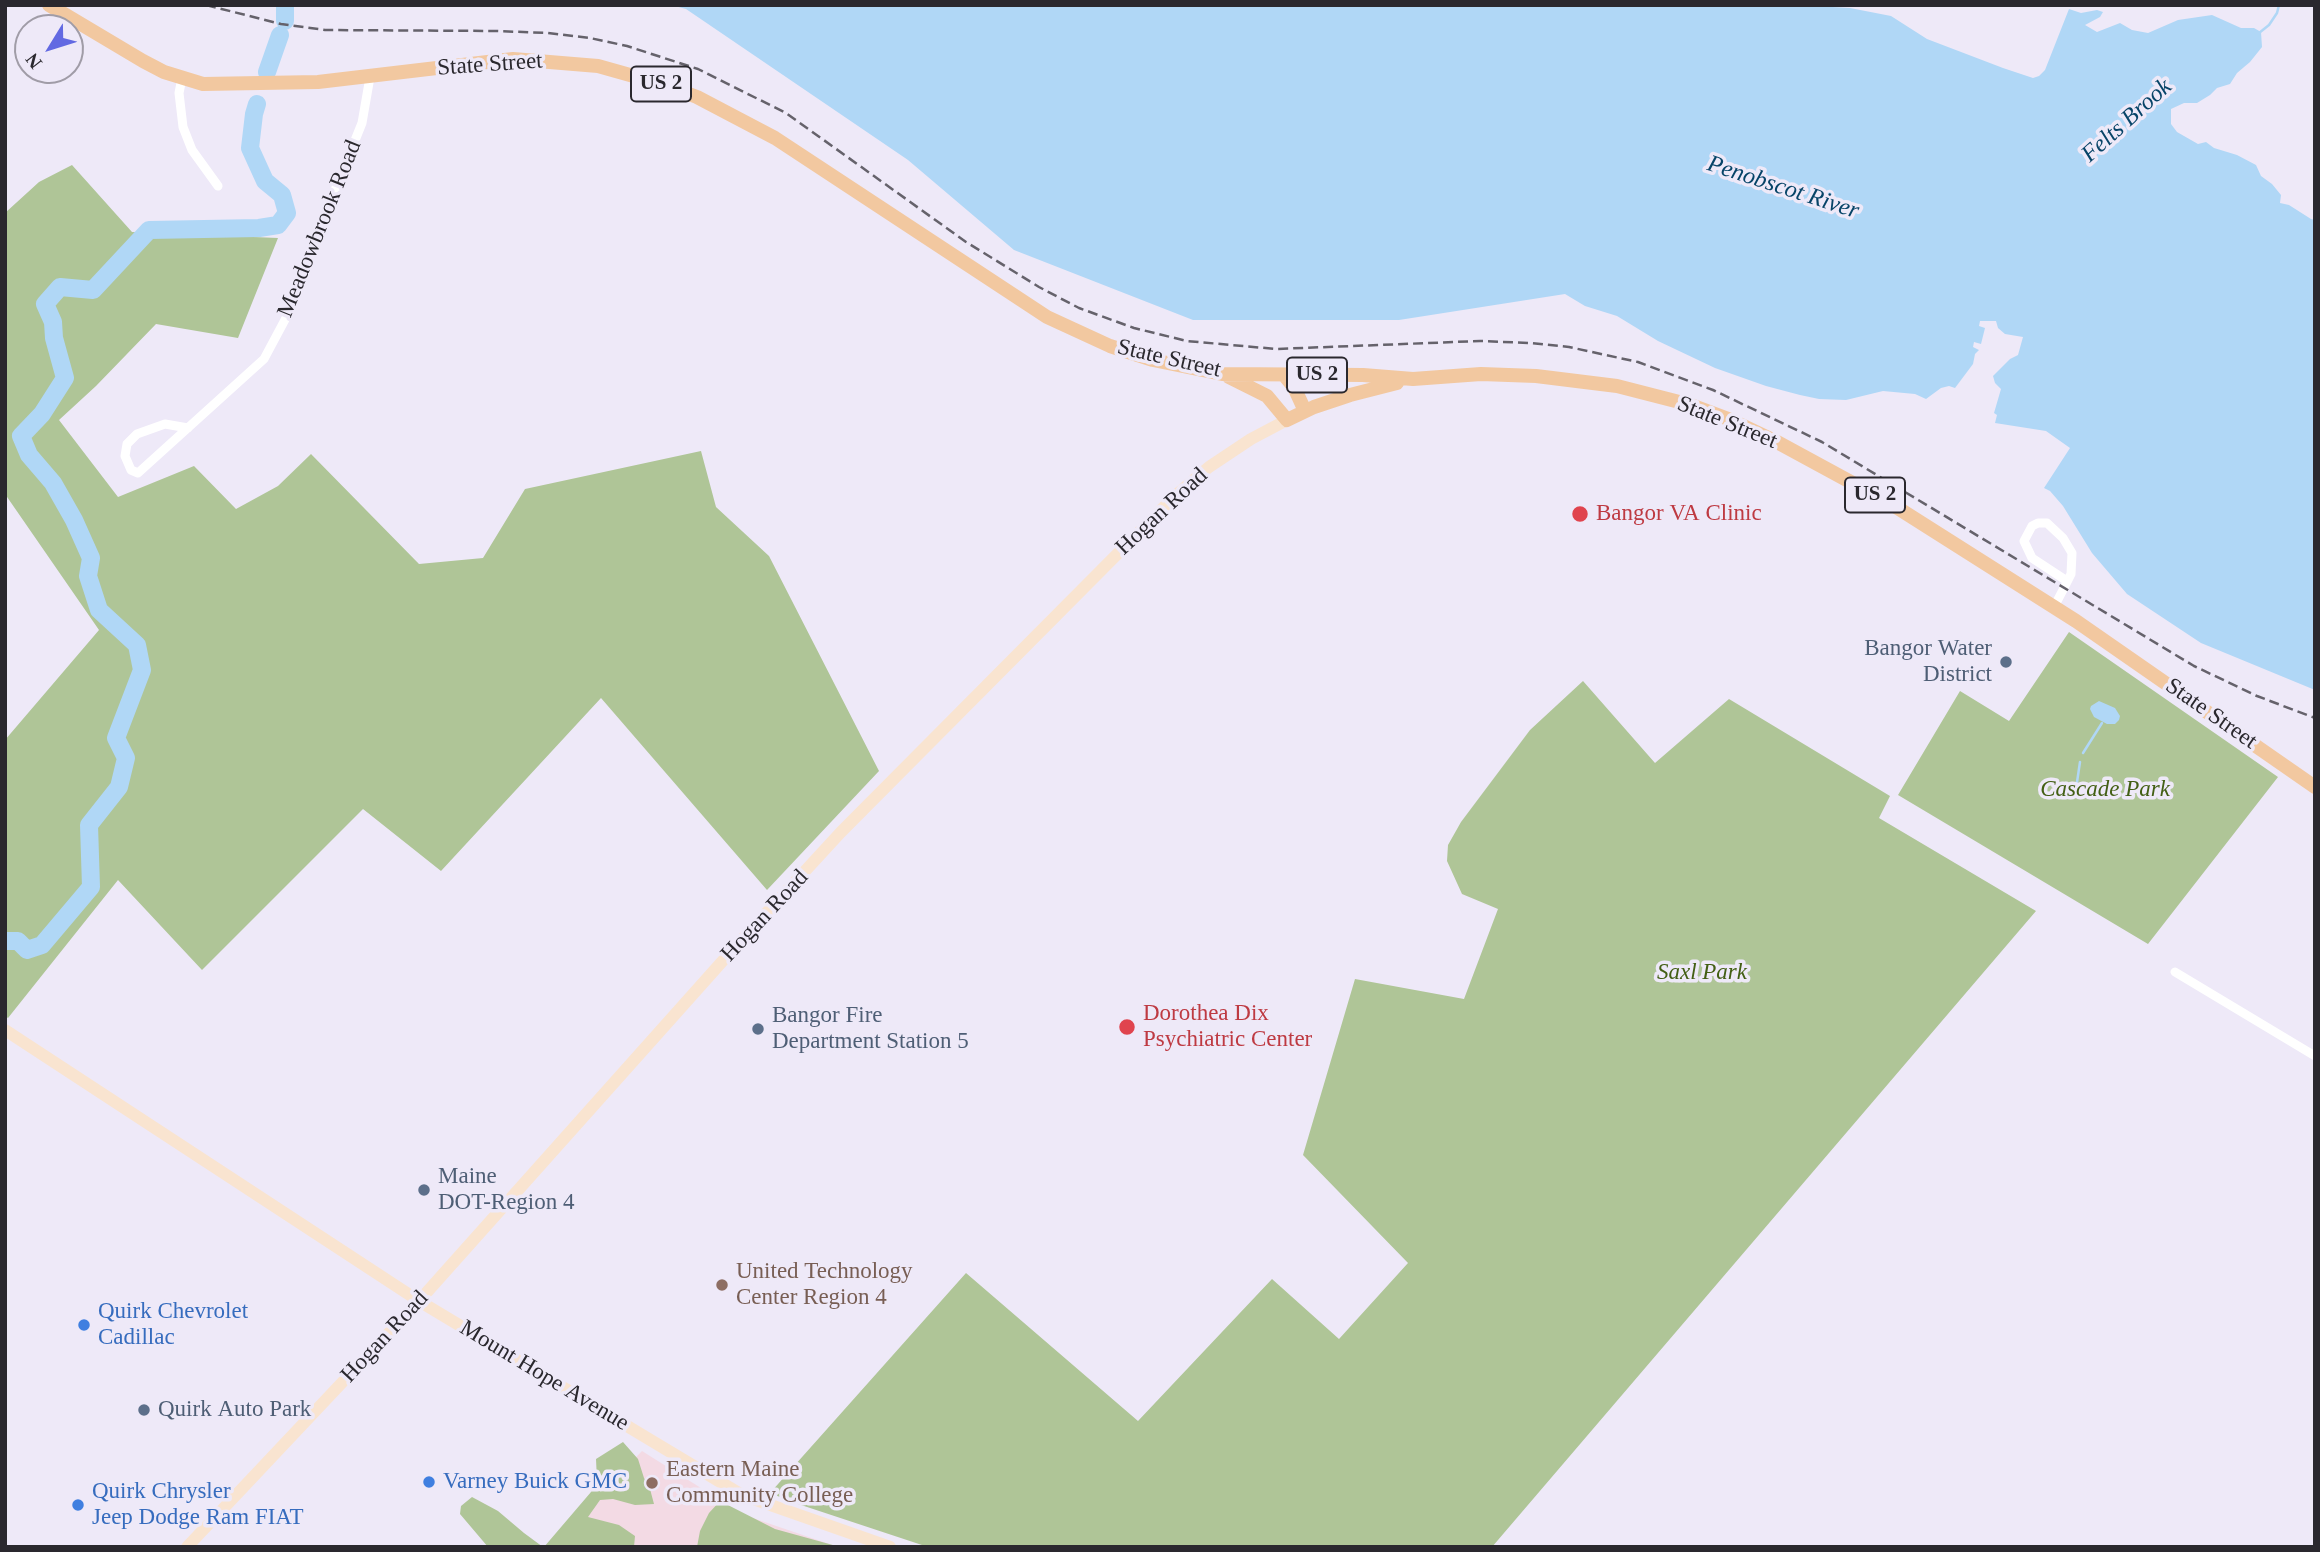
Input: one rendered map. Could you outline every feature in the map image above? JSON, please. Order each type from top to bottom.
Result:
[{"type":"main road","name":"State Street","points":[[49,5],[143,61],[202,84],[318,82],[524,59],[598,66],[662,84],[697,97],[775,138],[1047,317],[1110,346],[1153,360],[1222,374],[1363,375],[1413,379],[1481,374],[1536,376],[1617,386],[1691,405],[1777,442],[1852,482],[2054,607],[2315,787]]},
{"type":"main road","points":[[1222,374],[1267,396],[1287,420]]},
{"type":"main road","points":[[1284,374],[1294,387],[1305,411]]},
{"type":"main road","name":"Hogan Road","points":[[187,1547],[419,1301],[736,946],[851,822],[1176,495],[1209,467],[1251,439],[1305,411],[1376,387],[1413,379]]},
{"type":"main road","name":"Mount Hope Avenue","points":[[5,1030],[419,1301],[742,1495],[890,1547]]},
{"type":"street","name":"Meadowbrook Road","points":[[188,428],[165,424],[137,434],[127,444],[125,456],[131,470],[138,472],[188,428],[264,359],[295,301],[327,210],[362,124],[370,77]]},
{"type":"street","points":[[182,78],[179,93],[183,127],[192,150],[218,186]]},
{"type":"street","points":[[2054,607],[2067,581],[2073,566],[2072,553],[2063,538],[2047,523],[2032,526],[2024,541],[2032,558],[2067,581]]},
{"type":"street","points":[[2175,972],[2315,1056]]},
{"type":"shaded area","name":"Eastern Maine Community College","points":[[642,1451],[744,1515],[838,1547],[548,1547]]},
{"type":"green space","points":[[72,165],[132,232],[278,238],[238,338],[156,324],[59,420],[118,497],[194,466],[236,509],[278,486],[311,454],[419,564],[483,558],[525,489],[701,451],[716,507],[769,556],[879,771],[767,890],[601,698],[441,871],[363,809],[202,970],[118,880],[8,1018],[5,1016],[5,740],[99,630],[5,494],[5,213],[39,182]]},
{"type":"green space","name":"Cascade Park","points":[[2069,632],[2278,777],[2148,944],[1898,795],[1960,691],[2009,721]]},
{"type":"green space","name":"Saxl Park","points":[[1583,681],[1655,763],[1729,699],[1890,796],[1879,818],[2036,911],[1492,1547],[928,1547],[770,1493],[966,1273],[1138,1421],[1272,1279],[1339,1339],[1408,1263],[1303,1155],[1355,979],[1464,999],[1498,909],[1462,894],[1447,861],[1448,845],[1461,822],[1530,730]]},
{"type":"green space","points":[[623,1442],[638,1459],[654,1504],[635,1505],[613,1499],[600,1500],[588,1517],[619,1525],[635,1536],[634,1547],[544,1547],[591,1492],[597,1481],[596,1459]]},
{"type":"green space","points":[[472,1497],[498,1511],[543,1547],[488,1547],[460,1514],[461,1506]]},
{"type":"green space","points":[[720,1501],[775,1529],[840,1547],[697,1547],[700,1531],[709,1513]]},
{"type":"water","name":"Penobscot River","points":[[671,5],[1798,5],[1850,8],[1891,16],[1927,39],[2033,78],[2045,70],[2069,9],[2081,13],[2097,10],[2103,12],[2100,17],[2085,25],[2097,32],[2120,23],[2132,30],[2148,33],[2178,20],[2212,15],[2241,28],[2254,28],[2261,32],[2262,47],[2250,62],[2237,73],[2230,84],[2217,88],[2197,103],[2184,103],[2171,109],[2171,124],[2177,132],[2198,144],[2206,142],[2214,148],[2237,155],[2256,165],[2261,176],[2281,195],[2280,203],[2289,205],[2315,220],[2315,690],[2201,643],[2127,594],[2092,553],[2063,506],[2044,488],[2070,448],[2046,431],[1995,423],[1997,415],[1994,413],[2001,389],[1993,376],[2018,355],[2023,337],[2005,334],[1998,328],[1996,321],[1980,321],[1979,326],[1985,328],[1981,344],[1974,342],[1973,347],[1979,350],[1975,354],[1973,364],[1955,388],[1941,388],[1926,399],[1915,394],[1883,391],[1846,400],[1800,395],[1715,368],[1658,341],[1617,316],[1585,306],[1565,294],[1399,320],[1193,320],[1014,250],[908,160],[686,9]]},
{"type":"water","points":[[2099,701],[2115,708],[2120,716],[2115,724],[2107,724],[2094,717],[2090,709]]},
{"type":"waterway","points":[[285,5],[285,21]]},
{"type":"waterway","name":"Felts Brook","points":[[2259,33],[2269,25],[2279,5]]},
{"type":"waterway","points":[[267,72],[280,35]]},
{"type":"waterway","points":[[5,941],[18,941],[27,950],[42,945],[91,887],[89,825],[119,787],[126,758],[116,738],[142,670],[137,645],[99,610],[88,576],[91,558],[74,520],[53,483],[29,455],[21,436],[42,414],[65,378],[54,338],[53,322],[45,304],[60,287],[93,290],[149,230],[259,228],[278,225],[287,213],[282,195],[265,181],[250,148],[257,104]]},
{"type":"waterway","points":[[2083,753],[2102,723]]},
{"type":"waterway","points":[[2076,789],[2080,762]]},
{"type":"railway","points":[[206,5],[281,24],[325,30],[496,31],[590,38],[627,46],[698,69],[786,113],[966,242],[1039,287],[1079,308],[1134,328],[1187,341],[1276,349],[1480,341],[1530,343],[1569,347],[1638,362],[1713,390],[1822,442],[2194,666],[2257,696],[2315,718]]},
{"type":"place","name":"Bangor VA Clinic","points":[[1580,514]]},
{"type":"place","name":"Bangor Water District","points":[[2006,662]]},
{"type":"place","name":"Dorothea Dix Psychiatric Center","points":[[1127,1027]]},
{"type":"place","name":"Bangor Fire Department Station 5","points":[[758,1029]]},
{"type":"place","name":"Maine DOT-Region 4","points":[[424,1190]]},
{"type":"place","name":"United Technology Center Region 4","points":[[722,1285]]},
{"type":"place","name":"Quirk Chevrolet Cadillac","points":[[84,1325]]},
{"type":"place","name":"Quirk Auto Park","points":[[144,1410]]},
{"type":"place","name":"Varney Buick GMC","points":[[429,1482]]},
{"type":"place","name":"Eastern Maine Community College","points":[[652,1483]]},
{"type":"place","name":"Quirk Chrysler Jeep Dodge Ram FIAT","points":[[78,1505]]}]
